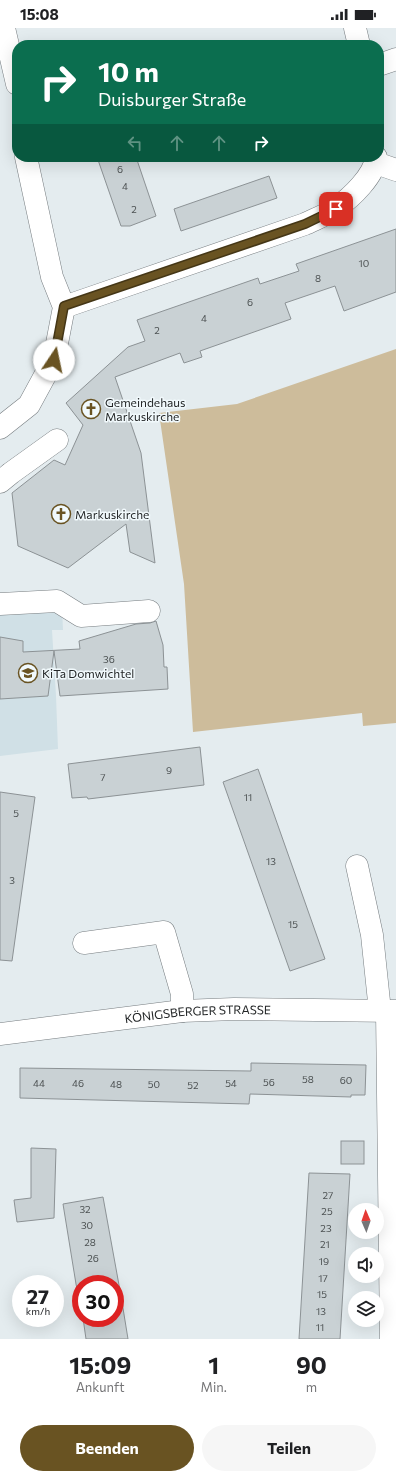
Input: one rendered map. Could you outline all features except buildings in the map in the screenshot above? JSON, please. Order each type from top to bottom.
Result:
[{"type":"street","points":[[4,28],[12,62]]},
{"type":"street","points":[[356,28],[358,40]]},
{"type":"street","points":[[384,63],[396,59]]},
{"type":"street","points":[[1,427],[29,405],[54,360],[64,306],[52,277],[27,162]]},
{"type":"street","points":[[64,306],[305,224],[336,209],[360,188],[375,162]]},
{"type":"street","points":[[380,162],[396,170]]},
{"type":"street","points":[[0,482],[57,440]]},
{"type":"street","points":[[0,604],[58,601],[81,616],[149,611]]},
{"type":"street","points":[[358,866],[388,1011],[391,1339]]},
{"type":"street","points":[[84,943],[164,932],[182,994],[182,1011]]},
{"type":"street","name":"KÖNIGSBERGER STRASSE","points":[[0,1034],[182,1011],[234,1009],[388,1011]]},
{"type":"shaded area","points":[[396,349],[396,723],[363,726],[362,713],[193,732],[184,584],[159,413],[237,404]]},
{"type":"shaded area","name":"KiTa Domwichtel","points":[[62,607],[63,630],[52,630],[58,749],[0,756],[0,610]]},
{"type":"place","name":"Gemeindehaus Markuskirche","points":[[91,409]]},
{"type":"place","name":"Markuskirche","points":[[61,514]]},
{"type":"place","name":"KiTa Domwichtel","points":[[28,673]]},
{"type":"route","points":[[54,360],[64,306],[305,224],[336,209]]}]
